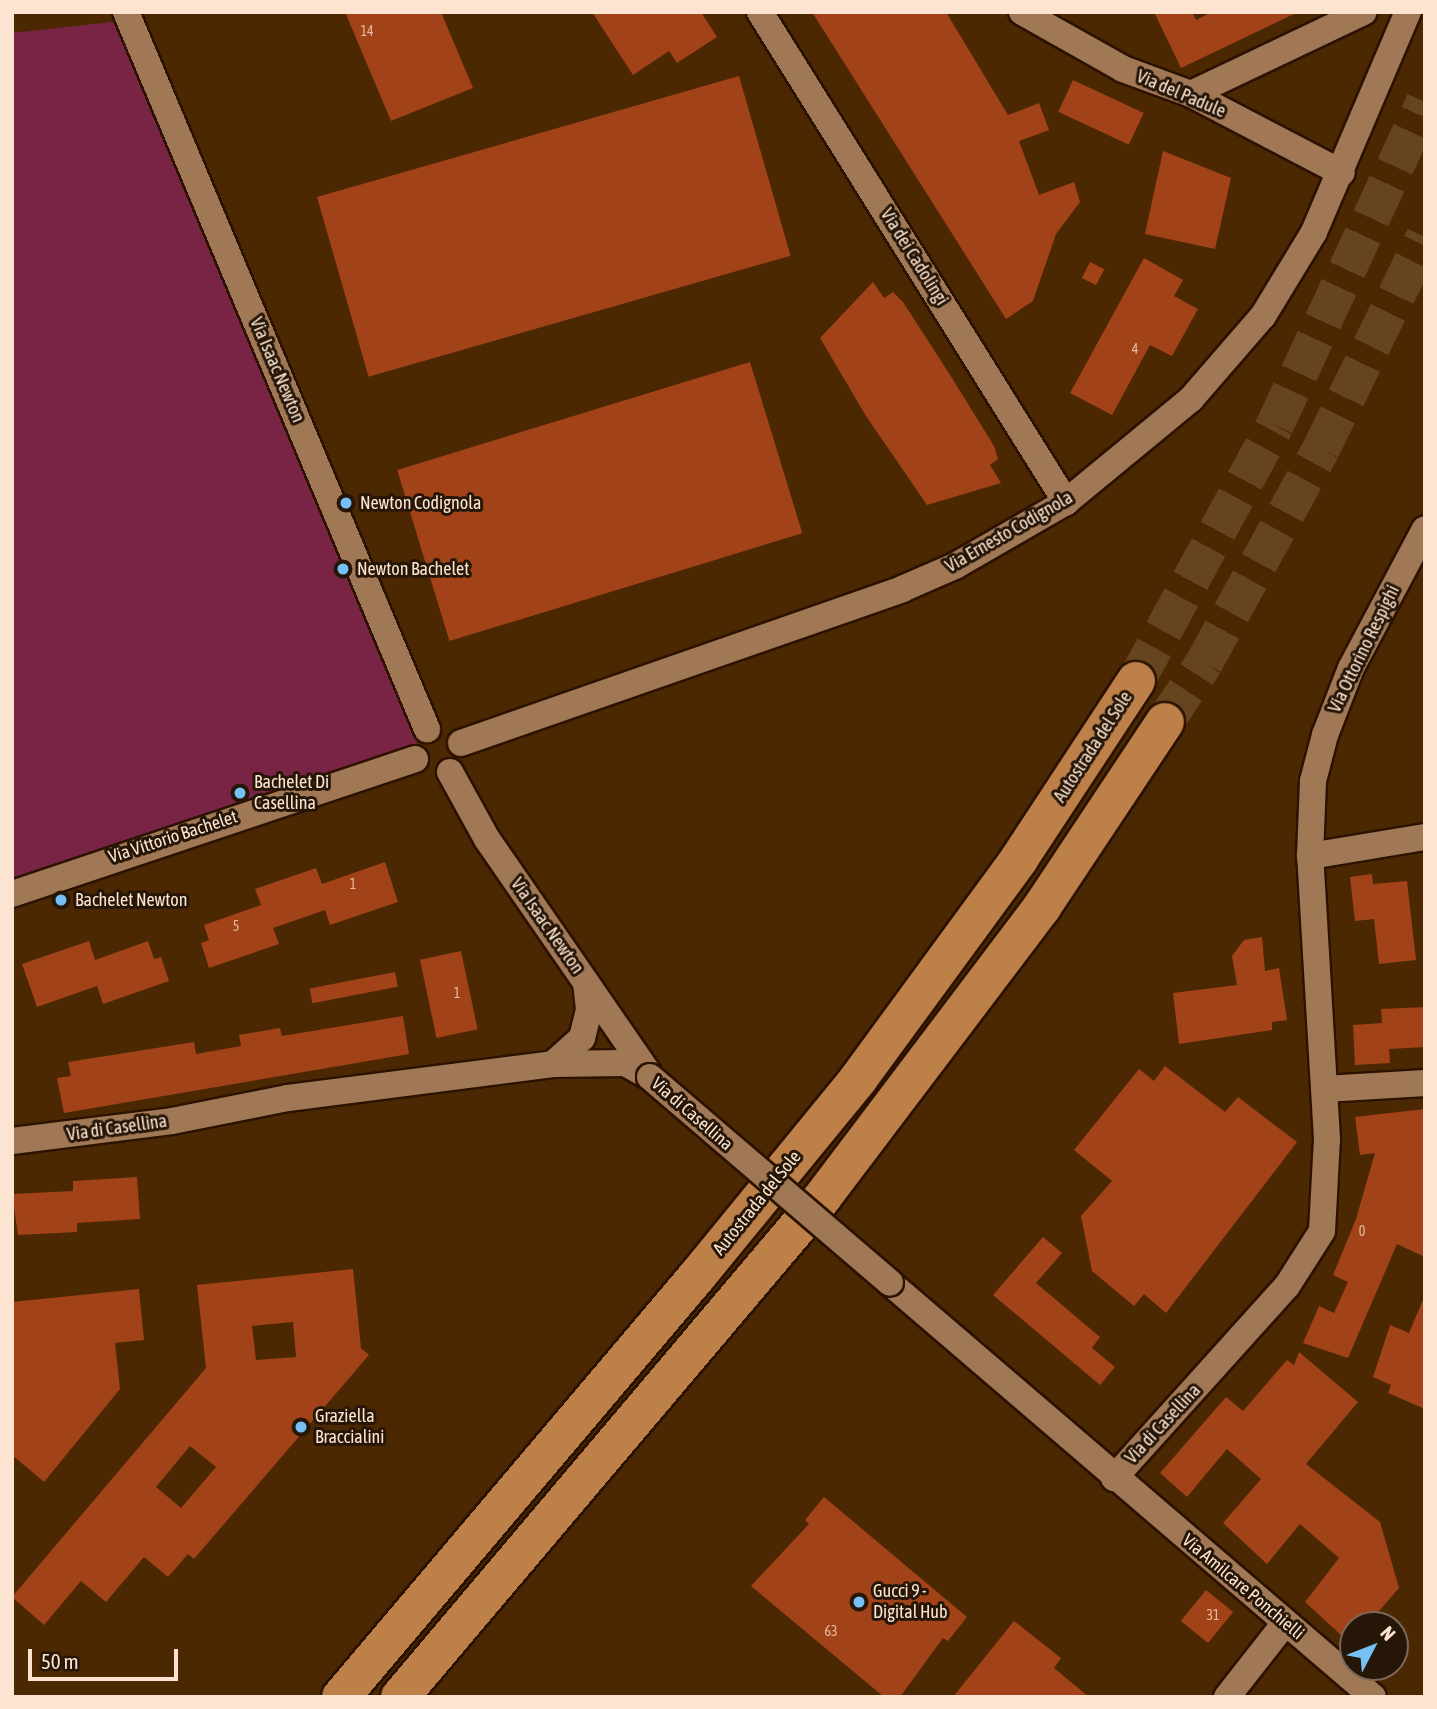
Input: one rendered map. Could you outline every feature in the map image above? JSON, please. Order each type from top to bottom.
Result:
[{"type":"highway","name":"Autostrada del Sole","points":[[341,1697],[690,1286],[859,1078],[1026,849],[1136,681]]},
{"type":"highway","points":[[400,1697],[822,1198],[1042,907],[1165,722]]},
{"type":"street","name":"Via Isaac Newton","points":[[126,12],[427,729]]},
{"type":"street","name":"Via dei Cadolingi","points":[[760,12],[1066,502]]},
{"type":"street","name":"Via del Padule","points":[[1022,12],[1123,69],[1191,94],[1342,173]]},
{"type":"street","points":[[1191,94],[1364,12]]},
{"type":"street","name":"Via Ernesto Codignola","points":[[461,743],[902,589],[955,566],[1066,502],[1191,399],[1233,354],[1285,284],[1342,173],[1408,12]]},
{"type":"street","name":"Via Ottorino Respighi","points":[[1310,856],[1313,781],[1334,709],[1425,530]]},
{"type":"street","points":[[447,728],[461,743],[461,760],[450,772],[429,774],[415,759],[415,742],[427,729],[447,728]]},
{"type":"street","name":"Via Vittorio Bachelet","points":[[12,894],[415,759]]},
{"type":"street","name":"Via Isaac Newton","points":[[450,772],[488,839],[650,1077]]},
{"type":"street","points":[[1310,856],[1425,837]]},
{"type":"street","name":"Via di Casellina","points":[[12,1141],[172,1121],[302,1096],[553,1064],[625,1063],[650,1077],[1114,1478],[1287,1286],[1317,1241],[1328,1186],[1325,1089],[1310,856]]},
{"type":"street","points":[[553,1064],[582,1038],[589,1010],[585,982]]},
{"type":"street","points":[[1325,1089],[1425,1083]]},
{"type":"street","name":"Via Amilcare Ponchielli","points":[[1114,1478],[1373,1697]]},
{"type":"street","points":[[1227,1697],[1284,1623]]},
{"type":"shaded area","points":[[130,20],[420,734],[414,750],[12,894],[12,33]]},
{"type":"building","points":[[345,12],[441,12],[473,88],[391,121]]},
{"type":"building","points":[[592,12],[701,12],[717,37],[677,63],[669,51],[633,75]]},
{"type":"building","points":[[812,12],[946,12],[1008,115],[1039,103],[1049,130],[1019,141],[1039,195],[1074,182],[1080,202],[1056,234],[1033,301],[1006,319]]},
{"type":"building","points":[[1154,12],[1192,12],[1196,20],[1212,12],[1298,12],[1181,68]]},
{"type":"building","points":[[739,76],[791,256],[369,377],[317,197]]},
{"type":"building","points":[[1073,80],[1144,113],[1129,145],[1058,112]]},
{"type":"building","points":[[1163,151],[1231,178],[1215,249],[1145,234]]},
{"type":"building","points":[[1144,258],[1183,280],[1174,296],[1198,309],[1172,356],[1150,345],[1112,415],[1070,393]]},
{"type":"building","points":[[1090,262],[1104,269],[1096,285],[1082,278]]},
{"type":"building","points":[[873,282],[884,298],[893,292],[903,302],[952,378],[994,446],[998,459],[990,465],[1001,483],[927,505],[866,416],[820,338]]},
{"type":"building","points":[[750,362],[802,533],[449,641],[397,470]]},
{"type":"building","points":[[385,862],[398,902],[330,925],[325,910],[273,928],[279,944],[209,968],[201,943],[209,940],[204,925],[261,905],[255,889],[316,868],[322,884]]},
{"type":"building","points":[[1372,874],[1373,884],[1407,881],[1416,960],[1379,964],[1374,919],[1355,921],[1350,877]]},
{"type":"building","points":[[1262,937],[1265,971],[1279,968],[1287,1020],[1272,1022],[1272,1030],[1179,1044],[1173,993],[1237,985],[1232,956],[1244,940]]},
{"type":"building","points":[[89,941],[95,960],[148,941],[154,959],[161,957],[169,981],[103,1004],[97,986],[37,1007],[22,964]]},
{"type":"building","points":[[461,951],[478,1029],[437,1038],[420,960]]},
{"type":"building","points":[[395,972],[398,987],[312,1003],[310,989]]},
{"type":"building","points":[[1425,1007],[1425,1047],[1389,1049],[1390,1063],[1355,1065],[1353,1025],[1382,1023],[1381,1009]]},
{"type":"building","points":[[403,1016],[409,1054],[64,1113],[57,1078],[71,1076],[68,1062],[194,1042],[196,1054],[241,1046],[239,1035],[280,1028],[282,1036]]},
{"type":"building","points":[[1165,1066],[1225,1112],[1238,1097],[1297,1142],[1166,1313],[1144,1294],[1134,1306],[1092,1271],[1081,1216],[1112,1181],[1074,1150],[1139,1069],[1154,1081]]},
{"type":"building","points":[[1425,1109],[1425,1257],[1397,1244],[1348,1358],[1303,1343],[1319,1306],[1334,1313],[1348,1282],[1333,1275],[1356,1219],[1375,1153],[1360,1155],[1355,1117]]},
{"type":"building","points":[[137,1177],[140,1219],[77,1223],[77,1232],[18,1235],[12,1194],[73,1191],[73,1181]]},
{"type":"building","points":[[1043,1237],[1062,1253],[1036,1283],[1100,1337],[1092,1348],[1115,1367],[1100,1385],[993,1295]]},
{"type":"building","points":[[353,1269],[361,1348],[369,1355],[194,1559],[188,1554],[168,1577],[144,1557],[106,1602],[81,1581],[44,1625],[12,1597],[206,1368],[197,1285]],"holes":[[[293,1322],[296,1357],[256,1360],[252,1326]],[[190,1446],[216,1467],[181,1508],[156,1487]]]},
{"type":"building","points":[[139,1289],[144,1340],[115,1343],[120,1389],[44,1482],[12,1455],[12,1302]]},
{"type":"building","points":[[1425,1295],[1425,1409],[1388,1393],[1391,1385],[1373,1377],[1390,1325],[1409,1333]]},
{"type":"building","points":[[1299,1352],[1358,1402],[1306,1464],[1380,1522],[1399,1588],[1379,1611],[1339,1611],[1339,1633],[1305,1602],[1339,1558],[1300,1524],[1267,1564],[1223,1523],[1261,1479],[1227,1449],[1187,1497],[1160,1473],[1226,1397],[1243,1411],[1287,1360],[1294,1365]]},
{"type":"building","name":"Gucci 9 - Digital Hub","points":[[824,1497],[967,1617],[948,1641],[943,1638],[900,1697],[884,1697],[751,1586],[809,1524],[805,1520]]},
{"type":"building","points":[[1206,1590],[1233,1612],[1208,1643],[1181,1621]]},
{"type":"building","points":[[1014,1621],[1061,1658],[1054,1668],[1089,1697],[953,1697]]},
{"type":"tunnel","points":[[1136,681],[1275,425],[1425,102]]},
{"type":"tunnel","points":[[1165,722],[1204,663],[1321,449],[1425,237]]},
{"type":"place","name":"Newton Codignola","points":[[346,503]]},
{"type":"place","name":"Newton Bachelet","points":[[343,569]]},
{"type":"place","name":"Bachelet Di Casellina","points":[[240,793]]},
{"type":"place","name":"Bachelet Newton","points":[[61,900]]},
{"type":"place","name":"Graziella Braccialini","points":[[301,1427]]},
{"type":"place","name":"Gucci 9 - Digital Hub","points":[[859,1602]]}]
